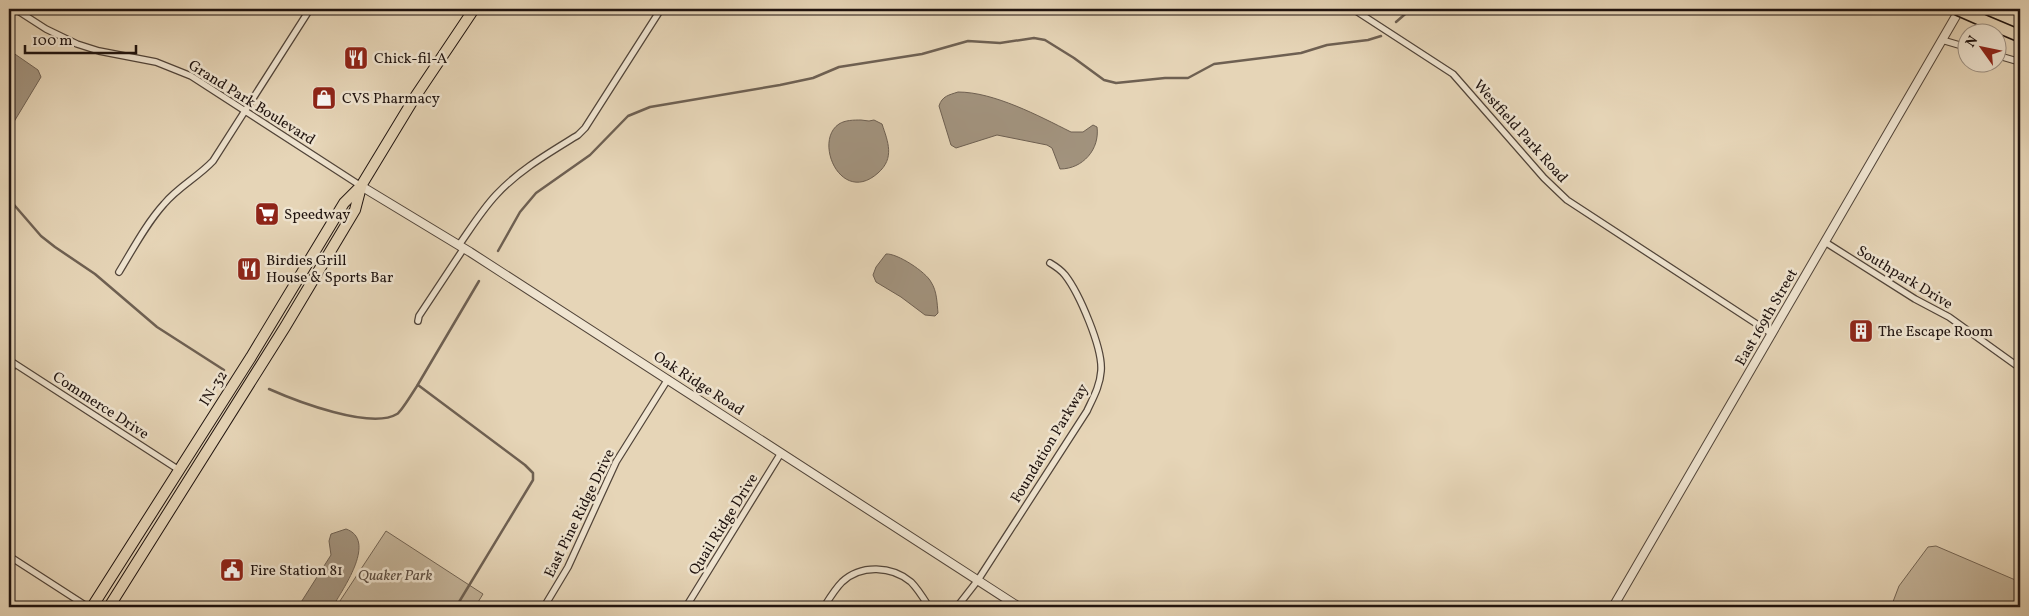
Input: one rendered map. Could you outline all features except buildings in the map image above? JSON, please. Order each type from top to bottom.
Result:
[{"type":"highway","points":[[1959,9],[2020,36]]},
{"type":"main road","name":"IN-32","points":[[92,607],[344,202],[361,186],[415,97],[474,9]]},
{"type":"main road","name":"IN-32","points":[[109,607],[252,382],[355,210],[361,186]]},
{"type":"street","name":"Grand Park Boulevard","points":[[15,9],[46,29],[77,44],[99,51],[156,62],[198,80],[361,186]]},
{"type":"street","points":[[119,272],[156,214],[171,196],[214,161],[310,9]]},
{"type":"street","points":[[418,321],[479,215],[496,194],[524,170],[578,135],[585,128],[661,9]]},
{"type":"street","name":"Westfield Park Road","points":[[1353,9],[1452,74],[1544,178],[1567,200],[1772,334]]},
{"type":"street","name":"East 169th Street","points":[[1613,607],[1959,9]]},
{"type":"street","points":[[1942,40],[1956,44]]},
{"type":"street","points":[[2006,58],[2020,62]]},
{"type":"street","name":"Oak Ridge Road","points":[[361,186],[461,246],[1019,607]]},
{"type":"street","name":"Southpark Drive","points":[[1825,242],[1915,299],[1949,318],[2020,368]]},
{"type":"street","name":"Foundation Parkway","points":[[957,607],[978,580],[1087,411],[1098,389],[1101,361],[1095,339],[1076,292],[1063,272],[1050,263]]},
{"type":"street","points":[[9,373],[12,362]]},
{"type":"street","name":"Commerce Drive","points":[[12,362],[179,470]]},
{"type":"street","name":"East Pine Ridge Drive","points":[[544,607],[568,567],[616,462],[668,379]]},
{"type":"street","name":"Quail Ridge Drive","points":[[686,607],[782,453]]},
{"type":"street","points":[[9,556],[88,607]]},
{"type":"street","points":[[824,607],[846,578],[862,571],[880,569],[896,572],[910,581],[929,607]]},
{"type":"green space","name":"Quaker Park","points":[[386,531],[483,594],[475,607],[336,607]]},
{"type":"green space","points":[[1936,546],[2020,582],[2020,600],[2016,607],[1891,607],[1899,586],[1928,547]]},
{"type":"shaded area","points":[[9,50],[38,70],[41,77],[9,130]]},
{"type":"shaded area","points":[[958,92],[972,93],[1001,100],[1031,112],[1071,132],[1083,132],[1093,125],[1097,127],[1096,143],[1083,162],[1076,166],[1060,169],[1052,148],[1047,145],[997,135],[956,148],[951,145],[939,106],[944,98]]},
{"type":"shaded area","points":[[874,120],[882,124],[889,150],[887,162],[878,173],[865,181],[853,182],[843,176],[835,167],[830,156],[829,143],[832,132],[839,124],[847,121]]},
{"type":"shaded area","points":[[886,254],[904,260],[928,278],[933,286],[936,297],[938,313],[935,316],[925,315],[901,297],[876,282],[873,275],[876,267]]},
{"type":"shaded area","points":[[346,529],[355,535],[359,543],[359,553],[351,575],[335,603],[332,607],[298,607],[331,555],[329,541],[331,534]]},
{"type":"waterway","points":[[1396,22],[1411,9]]},
{"type":"waterway","points":[[498,251],[520,212],[536,193],[590,155],[628,116],[650,107],[780,85],[813,78],[839,67],[922,54],[968,41],[1000,43],[1034,38],[1045,40],[1104,80],[1116,83],[1165,78],[1188,78],[1214,64],[1301,53],[1327,45],[1368,40],[1381,36]]},
{"type":"waterway","points":[[9,199],[41,236],[95,274],[157,327],[224,370]]},
{"type":"waterway","points":[[269,389],[333,412],[352,416],[370,419],[385,418],[397,414],[417,386],[479,281]]},
{"type":"waterway","points":[[418,385],[533,473],[533,480],[456,607]]},
{"type":"place","name":"Chick-fil-A","points":[[356,58]]},
{"type":"place","name":"CVS Pharmacy","points":[[324,98]]},
{"type":"place","name":"Speedway","points":[[267,214]]},
{"type":"place","name":"Birdies Grill House & Sports Bar","points":[[249,269]]},
{"type":"place","name":"The Escape Room","points":[[1861,331]]},
{"type":"place","name":"Fire Station 81","points":[[232,570]]}]
